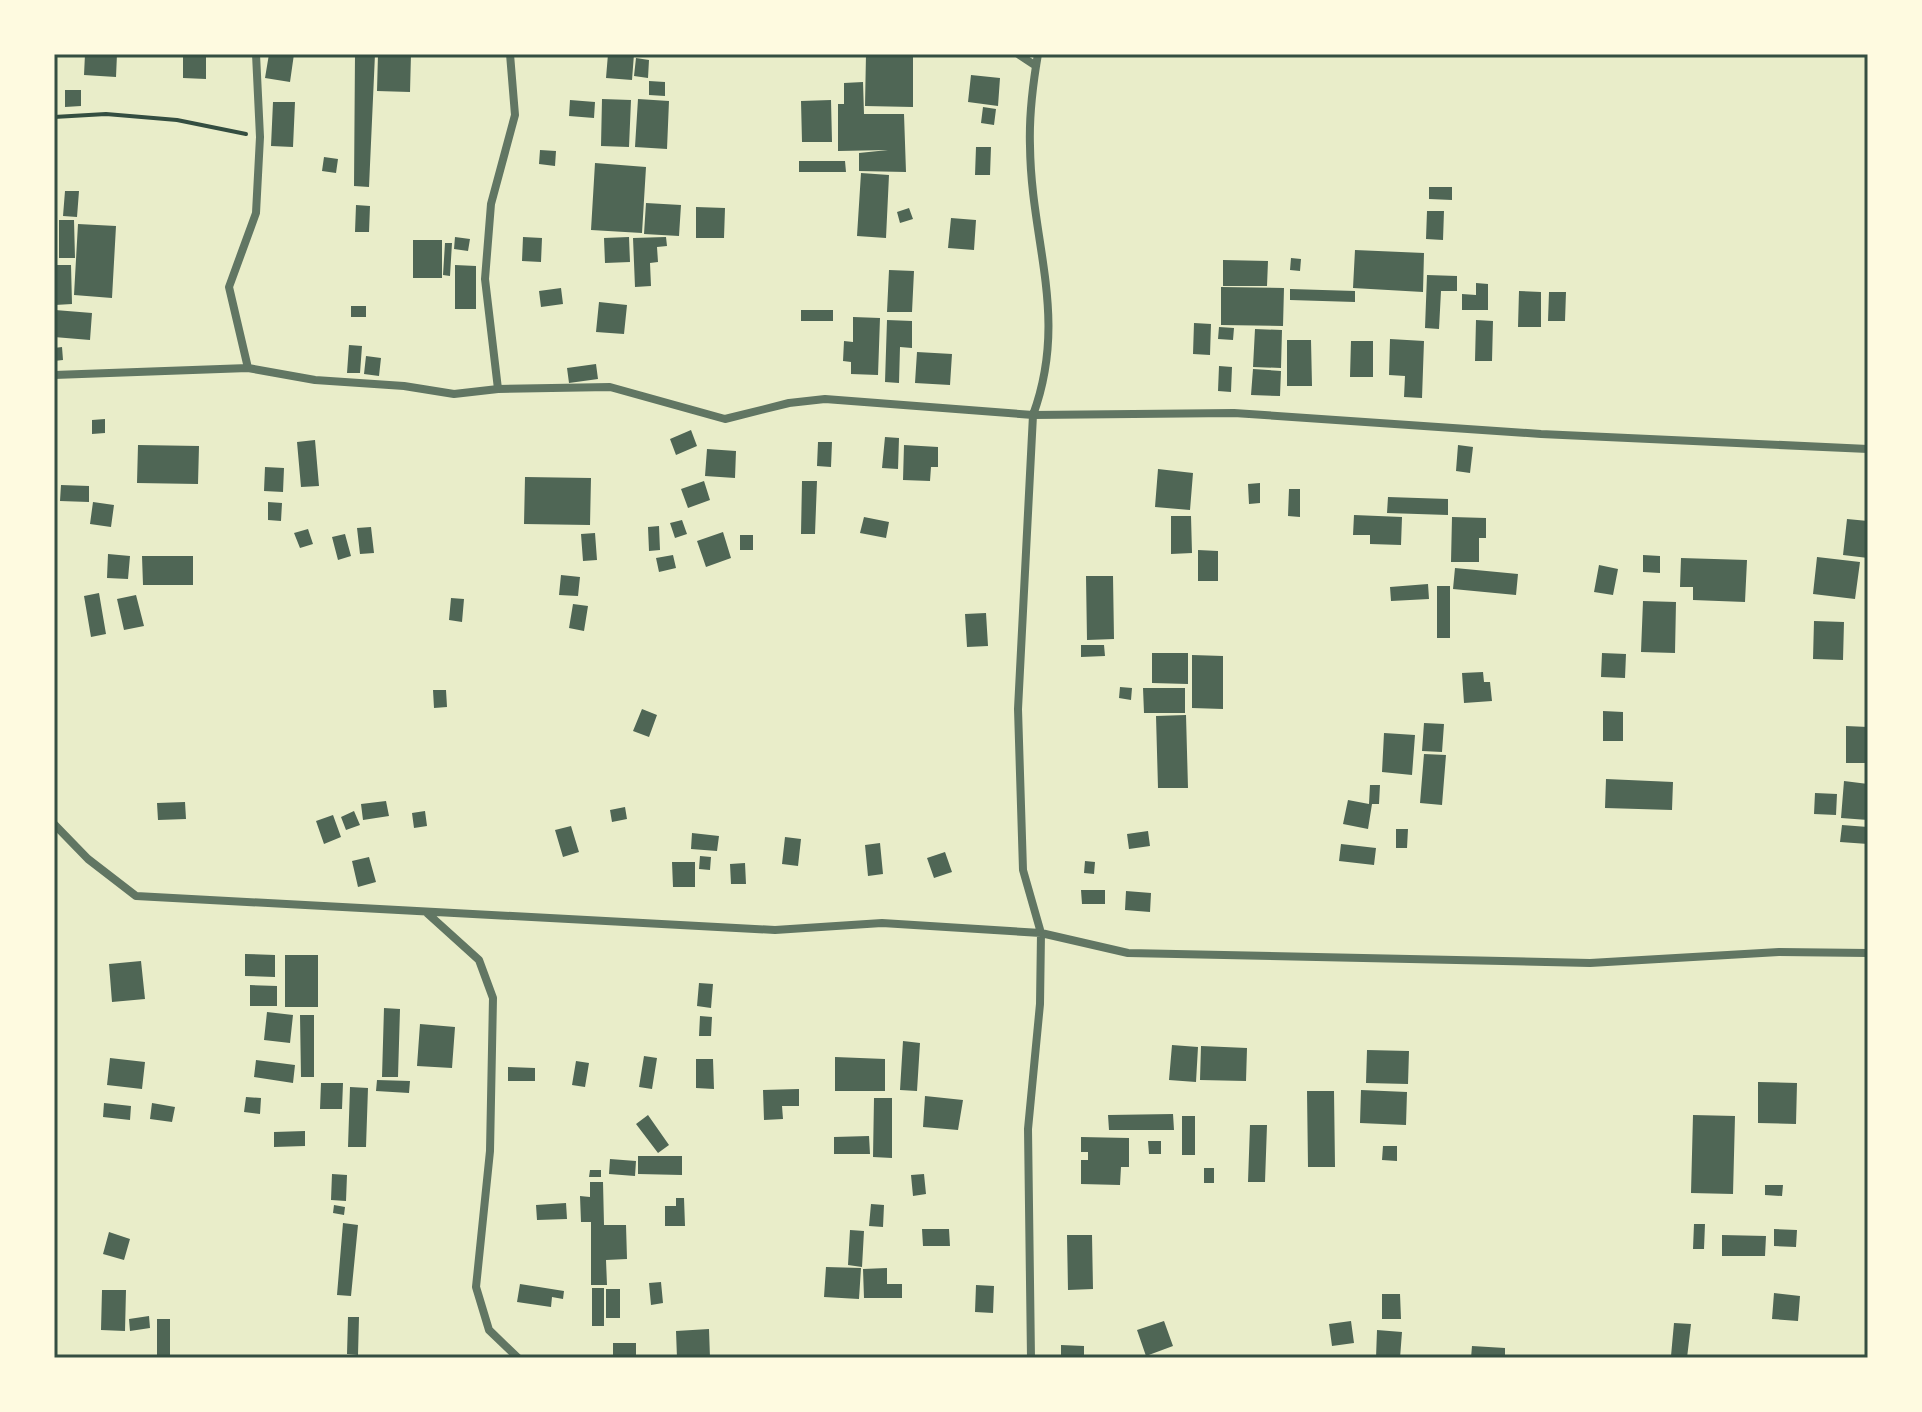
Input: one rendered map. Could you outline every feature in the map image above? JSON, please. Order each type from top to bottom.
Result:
[{"type":"street","points":[[248,368],[229,287],[256,213],[260,137],[256,54]]},
{"type":"street","points":[[498,389],[485,279],[491,204],[515,115],[510,54]]},
{"type":"street","points":[[1018,54],[1036,66]]},
{"type":"street","points":[[1031,1358],[1028,1129],[1040,1004],[1041,933],[1023,870],[1018,709],[1033,415],[1047,377],[1050,321],[1030,147],[1038,54]]},
{"type":"street","points":[[54,375],[248,368],[315,380],[404,386],[454,394],[498,389],[610,387],[725,419],[789,403],[825,399],[1033,415],[1234,413],[1541,434],[1868,449]]},
{"type":"street","points":[[54,824],[88,859],[136,896],[775,930],[882,923],[1041,933],[1128,953],[1590,963],[1779,952],[1868,953]]},
{"type":"street","points":[[426,912],[479,960],[493,998],[490,1151],[476,1287],[489,1330],[518,1358]]},
{"type":"path","points":[[54,117],[106,114],[163,119],[260,137]]},
{"type":"building","points":[[85,54],[117,54],[116,77],[84,75]]},
{"type":"building","points":[[183,54],[206,54],[206,79],[183,78]]},
{"type":"building","points":[[269,54],[294,54],[290,82],[265,78]]},
{"type":"building","points":[[355,54],[375,54],[369,187],[354,186]]},
{"type":"building","points":[[378,54],[411,54],[410,92],[377,91]]},
{"type":"building","points":[[608,54],[634,54],[632,80],[606,78]]},
{"type":"building","points":[[866,54],[913,54],[913,107],[865,106]]},
{"type":"building","points":[[636,58],[649,60],[648,78],[634,76]]},
{"type":"building","points":[[971,75],[1000,78],[998,106],[968,102]]},
{"type":"building","points":[[649,81],[665,82],[665,96],[649,95]]},
{"type":"building","points":[[863,82],[864,114],[904,114],[906,172],[859,171],[859,153],[888,150],[838,151],[838,104],[844,104],[844,83]]},
{"type":"building","points":[[65,90],[81,90],[81,106],[65,107]]},
{"type":"building","points":[[602,99],[631,100],[629,147],[601,146]]},
{"type":"building","points":[[638,99],[669,101],[667,149],[635,147]]},
{"type":"building","points":[[570,100],[595,102],[594,118],[569,116]]},
{"type":"building","points":[[831,100],[832,142],[802,142],[801,101]]},
{"type":"building","points":[[273,102],[295,102],[293,147],[271,146]]},
{"type":"building","points":[[983,107],[996,109],[994,125],[981,123]]},
{"type":"building","points":[[976,147],[991,147],[990,175],[975,175]]},
{"type":"building","points":[[540,150],[556,151],[555,166],[539,164]]},
{"type":"building","points":[[324,157],[338,159],[336,173],[322,171]]},
{"type":"building","points":[[799,161],[845,161],[846,172],[799,172]]},
{"type":"building","points":[[595,163],[646,167],[642,233],[591,230]]},
{"type":"building","points":[[861,173],[889,175],[886,238],[857,236]]},
{"type":"building","points":[[1429,187],[1452,187],[1452,200],[1429,199]]},
{"type":"building","points":[[65,191],[79,191],[77,217],[63,216]]},
{"type":"building","points":[[646,203],[681,205],[679,236],[644,234]]},
{"type":"building","points":[[356,205],[370,206],[369,232],[355,232]]},
{"type":"building","points":[[696,207],[725,208],[724,238],[696,238]]},
{"type":"building","points":[[909,208],[913,219],[900,223],[897,212]]},
{"type":"building","points":[[1427,211],[1444,211],[1443,240],[1426,239]]},
{"type":"building","points":[[951,218],[976,220],[974,250],[948,248]]},
{"type":"building","points":[[59,220],[74,220],[75,258],[59,258]]},
{"type":"building","points":[[78,224],[116,226],[112,298],[74,295]]},
{"type":"building","points":[[455,237],[470,239],[468,251],[454,249]]},
{"type":"building","points":[[523,237],[542,238],[541,262],[522,261]]},
{"type":"building","points":[[629,237],[630,262],[605,263],[604,238]]},
{"type":"building","points":[[666,237],[667,246],[657,247],[658,262],[650,263],[651,286],[635,287],[633,238]]},
{"type":"building","points":[[413,240],[442,240],[442,278],[413,278]]},
{"type":"building","points":[[445,243],[452,243],[450,276],[443,275]]},
{"type":"building","points":[[1355,250],[1424,253],[1423,292],[1353,288]]},
{"type":"building","points":[[1291,258],[1301,259],[1300,271],[1290,270]]},
{"type":"building","points":[[1223,260],[1268,261],[1267,286],[1223,286]]},
{"type":"building","points":[[54,265],[71,265],[72,304],[55,305]]},
{"type":"building","points":[[455,265],[476,266],[476,309],[455,309]]},
{"type":"building","points":[[889,270],[914,271],[912,312],[887,312]]},
{"type":"building","points":[[1427,275],[1457,276],[1457,291],[1441,291],[1439,329],[1425,328]]},
{"type":"building","points":[[1476,283],[1488,284],[1488,310],[1462,310],[1462,294],[1476,295]]},
{"type":"building","points":[[1221,287],[1284,288],[1283,326],[1221,325]]},
{"type":"building","points":[[561,288],[563,304],[541,307],[539,291]]},
{"type":"building","points":[[1290,289],[1355,291],[1355,302],[1290,300]]},
{"type":"building","points":[[1519,291],[1541,292],[1541,327],[1518,327]]},
{"type":"building","points":[[1549,292],[1566,292],[1565,321],[1548,321]]},
{"type":"building","points":[[599,302],[627,305],[624,334],[596,332]]},
{"type":"building","points":[[351,306],[366,306],[366,317],[351,317]]},
{"type":"building","points":[[55,310],[92,313],[90,340],[54,337]]},
{"type":"building","points":[[801,310],[833,310],[833,321],[801,321]]},
{"type":"building","points":[[853,317],[880,318],[878,375],[851,374],[851,362],[843,361],[844,341],[853,342]]},
{"type":"building","points":[[887,320],[912,321],[912,348],[900,347],[899,383],[885,382]]},
{"type":"building","points":[[1476,320],[1493,321],[1492,361],[1475,361]]},
{"type":"building","points":[[1194,323],[1211,324],[1210,355],[1193,354]]},
{"type":"building","points":[[1219,327],[1234,328],[1233,340],[1218,339]]},
{"type":"building","points":[[1255,329],[1282,330],[1281,368],[1253,367]]},
{"type":"building","points":[[1390,339],[1424,341],[1422,398],[1404,397],[1405,376],[1389,375]]},
{"type":"building","points":[[1287,340],[1311,340],[1312,386],[1287,386]]},
{"type":"building","points":[[1351,341],[1373,341],[1373,377],[1350,377]]},
{"type":"building","points":[[349,345],[362,346],[360,373],[347,373]]},
{"type":"building","points":[[62,347],[63,360],[54,361],[54,348]]},
{"type":"building","points":[[917,352],[952,354],[950,385],[915,383]]},
{"type":"building","points":[[366,356],[381,358],[379,376],[364,374]]},
{"type":"building","points":[[596,364],[598,379],[569,383],[567,368]]},
{"type":"building","points":[[1219,366],[1232,367],[1231,392],[1218,391]]},
{"type":"building","points":[[1253,369],[1281,371],[1280,396],[1251,395]]},
{"type":"building","points":[[105,419],[105,433],[92,434],[92,420]]},
{"type":"building","points":[[691,430],[697,446],[676,455],[670,439]]},
{"type":"building","points":[[885,437],[899,438],[898,469],[882,468]]},
{"type":"building","points":[[315,440],[319,486],[301,487],[297,442]]},
{"type":"building","points":[[818,442],[832,442],[831,467],[817,466]]},
{"type":"building","points":[[138,445],[199,446],[198,484],[137,483]]},
{"type":"building","points":[[904,445],[938,447],[938,467],[931,467],[930,481],[903,480]]},
{"type":"building","points":[[1458,445],[1473,447],[1470,473],[1456,471]]},
{"type":"building","points":[[707,449],[736,451],[735,478],[705,476]]},
{"type":"building","points":[[265,467],[284,468],[283,492],[264,491]]},
{"type":"building","points":[[1158,469],[1193,473],[1190,510],[1155,507]]},
{"type":"building","points":[[525,477],[591,478],[590,525],[524,524]]},
{"type":"building","points":[[704,481],[710,500],[688,508],[681,489]]},
{"type":"building","points":[[802,481],[817,481],[815,534],[801,534]]},
{"type":"building","points":[[1260,483],[1260,503],[1249,504],[1248,484]]},
{"type":"building","points":[[61,485],[89,486],[89,502],[60,501]]},
{"type":"building","points":[[1289,489],[1300,489],[1300,517],[1288,516]]},
{"type":"building","points":[[1388,497],[1448,499],[1448,515],[1387,513]]},
{"type":"building","points":[[93,502],[114,505],[111,527],[90,524]]},
{"type":"building","points":[[268,502],[282,503],[281,521],[268,520]]},
{"type":"building","points":[[1354,515],[1402,517],[1401,545],[1370,544],[1370,535],[1353,535]]},
{"type":"building","points":[[1171,516],[1191,516],[1192,553],[1171,554]]},
{"type":"building","points":[[864,517],[889,522],[886,538],[860,533]]},
{"type":"building","points":[[1452,517],[1486,518],[1486,538],[1479,538],[1479,562],[1451,562]]},
{"type":"building","points":[[1847,519],[1868,521],[1868,558],[1843,555]]},
{"type":"building","points":[[682,520],[687,534],[675,538],[670,523]]},
{"type":"building","points":[[659,526],[660,550],[649,551],[648,527]]},
{"type":"building","points":[[371,527],[374,553],[360,554],[357,528]]},
{"type":"building","points":[[308,529],[313,544],[300,548],[294,533]]},
{"type":"building","points":[[723,532],[731,558],[706,567],[697,541]]},
{"type":"building","points":[[595,533],[597,560],[583,561],[581,534]]},
{"type":"building","points":[[345,534],[351,556],[338,560],[332,537]]},
{"type":"building","points":[[740,535],[753,535],[753,550],[740,550]]},
{"type":"building","points":[[1198,550],[1218,551],[1218,581],[1198,581]]},
{"type":"building","points":[[108,554],[130,556],[128,579],[107,578]]},
{"type":"building","points":[[673,555],[676,568],[659,572],[656,558]]},
{"type":"building","points":[[1643,555],[1660,556],[1660,573],[1643,572]]},
{"type":"building","points":[[142,556],[193,556],[193,585],[143,585]]},
{"type":"building","points":[[1817,557],[1860,562],[1855,599],[1813,594]]},
{"type":"building","points":[[1681,558],[1747,560],[1745,602],[1693,600],[1693,587],[1680,587]]},
{"type":"building","points":[[1599,565],[1618,569],[1613,595],[1594,592]]},
{"type":"building","points":[[1455,568],[1518,574],[1516,595],[1453,589]]},
{"type":"building","points":[[561,575],[580,577],[578,596],[559,595]]},
{"type":"building","points":[[1086,576],[1113,576],[1114,639],[1087,640]]},
{"type":"building","points":[[1428,584],[1429,599],[1391,601],[1390,587]]},
{"type":"building","points":[[1437,586],[1450,586],[1450,638],[1437,638]]},
{"type":"building","points":[[99,593],[106,634],[91,637],[84,596]]},
{"type":"building","points":[[136,595],[144,626],[124,630],[117,599]]},
{"type":"building","points":[[451,598],[464,599],[462,622],[449,620]]},
{"type":"building","points":[[1643,601],[1676,602],[1675,653],[1641,652]]},
{"type":"building","points":[[573,604],[588,606],[584,631],[569,628]]},
{"type":"building","points":[[986,613],[988,646],[967,647],[965,614]]},
{"type":"building","points":[[1814,621],[1844,622],[1843,660],[1813,659]]},
{"type":"building","points":[[1081,645],[1104,645],[1105,656],[1081,657]]},
{"type":"building","points":[[1152,653],[1188,653],[1188,684],[1152,683]]},
{"type":"building","points":[[1602,653],[1626,654],[1625,678],[1601,677]]},
{"type":"building","points":[[1192,655],[1223,656],[1223,709],[1192,708]]},
{"type":"building","points":[[1483,672],[1484,682],[1490,682],[1492,701],[1464,703],[1462,673]]},
{"type":"building","points":[[1120,687],[1132,688],[1131,700],[1119,698]]},
{"type":"building","points":[[1143,688],[1185,688],[1185,713],[1144,713]]},
{"type":"building","points":[[433,690],[446,690],[447,707],[434,708]]},
{"type":"building","points":[[642,709],[657,715],[649,737],[633,731]]},
{"type":"building","points":[[1603,711],[1623,712],[1623,741],[1603,741]]},
{"type":"building","points":[[1186,715],[1188,788],[1158,788],[1156,716]]},
{"type":"building","points":[[1424,723],[1444,724],[1442,752],[1422,751]]},
{"type":"building","points":[[1846,726],[1868,727],[1868,763],[1846,763]]},
{"type":"building","points":[[1384,733],[1415,735],[1412,775],[1382,772]]},
{"type":"building","points":[[1424,754],[1446,755],[1442,805],[1420,803]]},
{"type":"building","points":[[1606,779],[1673,782],[1672,810],[1605,808]]},
{"type":"building","points":[[1844,781],[1868,784],[1868,820],[1841,818]]},
{"type":"building","points":[[1370,785],[1380,785],[1379,804],[1372,804],[1368,829],[1343,824],[1348,800],[1369,804]]},
{"type":"building","points":[[1815,793],[1837,794],[1836,815],[1814,814]]},
{"type":"building","points":[[386,801],[389,816],[363,820],[361,804]]},
{"type":"building","points":[[185,802],[186,819],[158,820],[157,803]]},
{"type":"building","points":[[625,807],[627,819],[612,822],[610,810]]},
{"type":"building","points":[[354,811],[360,825],[346,830],[341,817]]},
{"type":"building","points":[[425,811],[427,826],[414,828],[412,813]]},
{"type":"building","points":[[333,815],[341,837],[324,844],[316,821]]},
{"type":"building","points":[[1842,825],[1868,827],[1868,844],[1840,842]]},
{"type":"building","points":[[571,826],[579,852],[563,857],[555,830]]},
{"type":"building","points":[[1396,829],[1408,829],[1407,848],[1396,848]]},
{"type":"building","points":[[1148,831],[1150,846],[1129,849],[1127,834]]},
{"type":"building","points":[[692,833],[719,836],[717,851],[691,849]]},
{"type":"building","points":[[785,837],[801,839],[798,866],[782,864]]},
{"type":"building","points":[[880,843],[883,874],[868,876],[865,845]]},
{"type":"building","points":[[1341,844],[1376,848],[1374,865],[1339,861]]},
{"type":"building","points":[[945,852],[952,872],[934,878],[927,858]]},
{"type":"building","points":[[700,856],[711,857],[710,870],[699,869]]},
{"type":"building","points":[[369,857],[376,882],[358,887],[352,861]]},
{"type":"building","points":[[1085,861],[1095,862],[1094,874],[1084,873]]},
{"type":"building","points":[[672,862],[695,862],[695,887],[673,887]]},
{"type":"building","points":[[745,863],[746,884],[731,884],[730,864]]},
{"type":"building","points":[[1081,890],[1105,890],[1105,904],[1082,904]]},
{"type":"building","points":[[1126,891],[1151,893],[1150,912],[1125,910]]},
{"type":"building","points":[[245,954],[275,955],[275,977],[245,976]]},
{"type":"building","points":[[285,955],[318,955],[318,1007],[285,1007]]},
{"type":"building","points":[[141,961],[145,999],[112,1002],[109,964]]},
{"type":"building","points":[[699,983],[713,984],[711,1008],[697,1006]]},
{"type":"building","points":[[250,985],[277,986],[277,1006],[250,1006]]},
{"type":"building","points":[[384,1008],[400,1009],[398,1077],[382,1077]]},
{"type":"building","points":[[267,1012],[293,1015],[290,1043],[264,1040]]},
{"type":"building","points":[[300,1015],[314,1015],[314,1077],[301,1077]]},
{"type":"building","points":[[700,1016],[712,1017],[711,1036],[699,1036]]},
{"type":"building","points":[[420,1024],[455,1027],[452,1068],[417,1066]]},
{"type":"building","points":[[903,1041],[920,1043],[917,1091],[900,1090]]},
{"type":"building","points":[[1172,1045],[1198,1047],[1196,1082],[1169,1080]]},
{"type":"building","points":[[1201,1046],[1247,1048],[1246,1081],[1200,1080]]},
{"type":"building","points":[[1367,1050],[1409,1051],[1408,1084],[1366,1083]]},
{"type":"building","points":[[644,1056],[657,1058],[652,1089],[639,1087]]},
{"type":"building","points":[[835,1057],[885,1059],[885,1091],[835,1091]]},
{"type":"building","points":[[110,1058],[145,1062],[142,1089],[107,1085]]},
{"type":"building","points":[[696,1059],[713,1059],[714,1089],[696,1088]]},
{"type":"building","points":[[256,1060],[295,1065],[293,1083],[254,1077]]},
{"type":"building","points":[[576,1061],[589,1063],[585,1087],[572,1085]]},
{"type":"building","points":[[508,1067],[535,1068],[535,1081],[508,1081]]},
{"type":"building","points":[[377,1080],[410,1081],[409,1093],[376,1091]]},
{"type":"building","points":[[1758,1082],[1797,1083],[1796,1124],[1758,1123]]},
{"type":"building","points":[[321,1083],[343,1083],[342,1109],[320,1109]]},
{"type":"building","points":[[350,1087],[368,1088],[366,1147],[348,1147]]},
{"type":"building","points":[[799,1089],[799,1106],[782,1106],[783,1119],[764,1120],[763,1090]]},
{"type":"building","points":[[1361,1090],[1407,1092],[1406,1125],[1360,1123]]},
{"type":"building","points":[[1307,1091],[1334,1091],[1335,1167],[1308,1167]]},
{"type":"building","points":[[925,1096],[963,1100],[958,1130],[923,1127]]},
{"type":"building","points":[[246,1097],[261,1098],[260,1114],[244,1112]]},
{"type":"building","points":[[874,1098],[892,1098],[892,1158],[873,1157]]},
{"type":"building","points":[[104,1103],[131,1106],[130,1120],[103,1117]]},
{"type":"building","points":[[152,1103],[175,1107],[172,1122],[150,1119]]},
{"type":"building","points":[[1173,1114],[1174,1130],[1109,1130],[1108,1115]]},
{"type":"building","points":[[648,1115],[669,1145],[658,1153],[636,1124]]},
{"type":"building","points":[[1693,1115],[1735,1116],[1733,1194],[1691,1193]]},
{"type":"building","points":[[1182,1116],[1195,1116],[1195,1155],[1182,1155]]},
{"type":"building","points":[[1250,1125],[1267,1125],[1265,1182],[1248,1182]]},
{"type":"building","points":[[305,1131],[305,1146],[274,1147],[274,1132]]},
{"type":"building","points":[[869,1136],[870,1154],[834,1154],[834,1137]]},
{"type":"building","points":[[1081,1137],[1129,1138],[1129,1167],[1121,1167],[1120,1185],[1081,1184],[1081,1160],[1088,1160],[1088,1152],[1081,1152]]},
{"type":"building","points":[[1148,1141],[1161,1141],[1161,1154],[1149,1154]]},
{"type":"building","points":[[1383,1146],[1397,1146],[1397,1161],[1382,1160]]},
{"type":"building","points":[[638,1156],[682,1156],[682,1175],[638,1174]]},
{"type":"building","points":[[610,1159],[636,1161],[635,1176],[609,1174]]},
{"type":"building","points":[[1204,1168],[1214,1168],[1214,1183],[1204,1183]]},
{"type":"building","points":[[590,1170],[601,1170],[601,1177],[589,1177]]},
{"type":"building","points":[[332,1174],[347,1175],[346,1201],[331,1200]]},
{"type":"building","points":[[924,1174],[926,1194],[913,1196],[911,1175]]},
{"type":"building","points":[[590,1182],[603,1182],[604,1225],[626,1225],[627,1259],[606,1260],[607,1285],[591,1285],[591,1222],[581,1222],[580,1196],[590,1197]]},
{"type":"building","points":[[1765,1185],[1783,1185],[1782,1196],[1765,1195]]},
{"type":"building","points":[[676,1198],[684,1198],[685,1226],[665,1226],[665,1206],[676,1206]]},
{"type":"building","points":[[566,1203],[567,1219],[537,1220],[536,1205]]},
{"type":"building","points":[[871,1204],[884,1205],[883,1227],[869,1226]]},
{"type":"building","points":[[334,1205],[345,1207],[344,1215],[333,1213]]},
{"type":"building","points":[[343,1223],[358,1225],[351,1296],[337,1295]]},
{"type":"building","points":[[1694,1224],[1705,1224],[1704,1249],[1693,1249]]},
{"type":"building","points":[[922,1229],[949,1229],[950,1246],[923,1246]]},
{"type":"building","points":[[1774,1229],[1797,1230],[1796,1247],[1774,1246]]},
{"type":"building","points":[[850,1230],[864,1231],[862,1267],[848,1265]]},
{"type":"building","points":[[109,1232],[130,1239],[124,1260],[103,1254]]},
{"type":"building","points":[[1067,1235],[1092,1235],[1093,1289],[1068,1290]]},
{"type":"building","points":[[1722,1235],[1766,1236],[1765,1256],[1722,1256]]},
{"type":"building","points":[[826,1267],[861,1268],[859,1299],[824,1297]]},
{"type":"building","points":[[887,1268],[887,1284],[902,1284],[902,1298],[864,1298],[863,1269]]},
{"type":"building","points":[[661,1282],[663,1303],[651,1305],[649,1283]]},
{"type":"building","points":[[520,1284],[564,1291],[563,1299],[552,1297],[551,1307],[517,1302]]},
{"type":"building","points":[[976,1285],[994,1286],[993,1313],[975,1312]]},
{"type":"building","points":[[592,1288],[604,1288],[604,1326],[592,1326]]},
{"type":"building","points":[[606,1289],[620,1289],[620,1318],[606,1318]]},
{"type":"building","points":[[102,1290],[126,1290],[125,1331],[101,1330]]},
{"type":"building","points":[[1774,1293],[1800,1296],[1798,1321],[1772,1319]]},
{"type":"building","points":[[1382,1294],[1400,1294],[1401,1319],[1382,1319]]},
{"type":"building","points":[[149,1316],[150,1328],[130,1331],[129,1319]]},
{"type":"building","points":[[348,1317],[359,1317],[358,1355],[347,1354]]},
{"type":"building","points":[[157,1319],[170,1319],[170,1358],[157,1358]]},
{"type":"building","points":[[1164,1321],[1173,1346],[1146,1356],[1137,1330]]},
{"type":"building","points":[[1351,1321],[1354,1343],[1332,1346],[1329,1324]]},
{"type":"building","points":[[1674,1323],[1691,1324],[1687,1358],[1671,1356]]},
{"type":"building","points":[[709,1329],[710,1358],[677,1358],[676,1331]]},
{"type":"building","points":[[1377,1330],[1402,1332],[1400,1358],[1376,1358]]},
{"type":"building","points":[[613,1343],[636,1343],[636,1358],[613,1358]]},
{"type":"building","points":[[1061,1345],[1084,1346],[1084,1358],[1061,1358]]},
{"type":"building","points":[[1472,1346],[1505,1348],[1505,1358],[1471,1358]]}]
